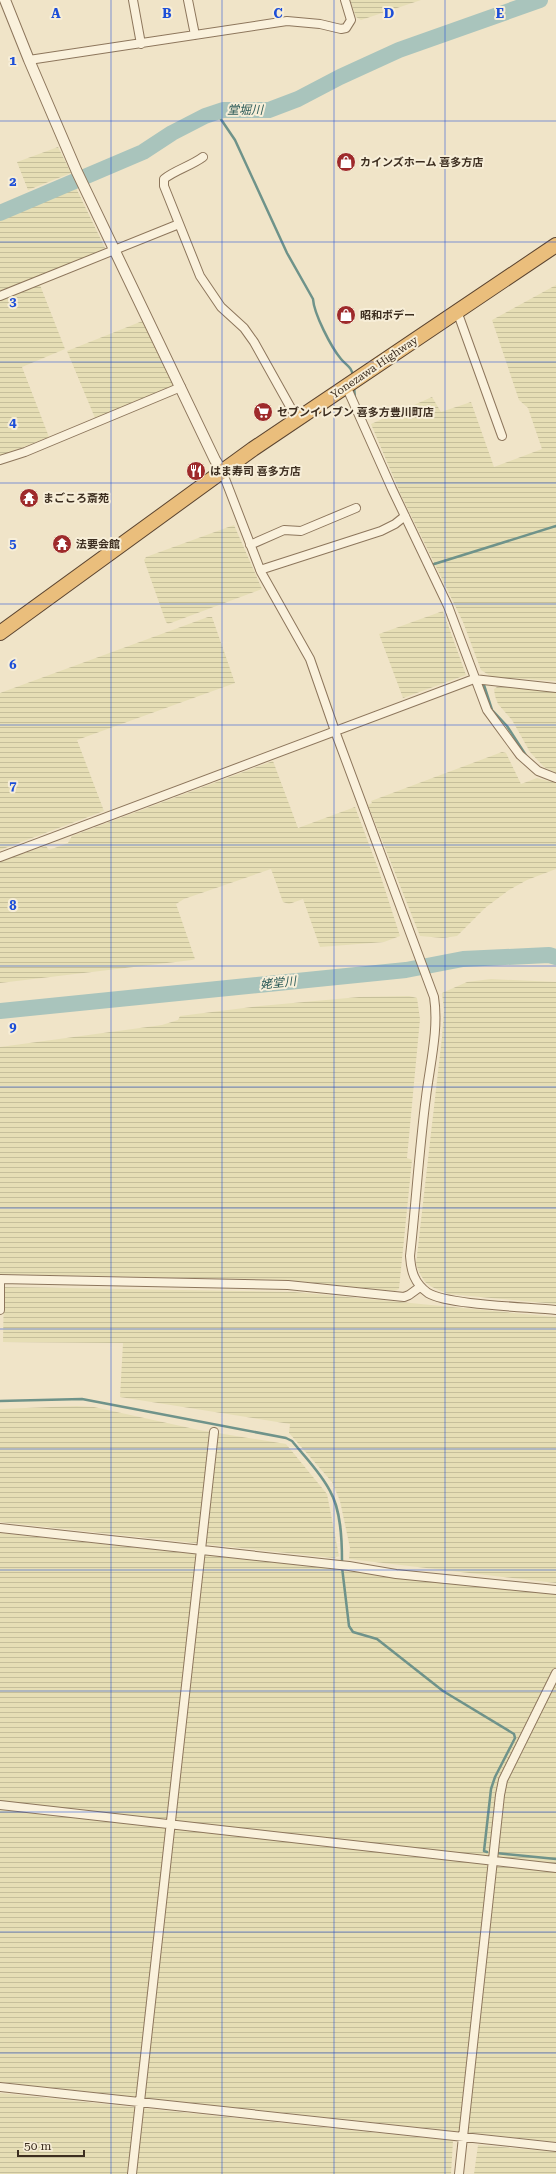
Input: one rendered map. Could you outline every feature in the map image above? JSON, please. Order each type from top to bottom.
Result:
[{"type":"highway","name":"Yonezawa Highway","points":[[0,633],[222,471],[556,245]]},
{"type":"street","points":[[5,0],[79,177],[212,454],[222,471],[260,570],[310,659],[334,731],[434,997],[435,1024],[410,1256],[412,1273],[420,1287],[435,1297],[445,1300],[556,1310]]},
{"type":"street","points":[[133,0],[141,44]]},
{"type":"street","points":[[188,0],[195,35]]},
{"type":"street","points":[[29,60],[287,21],[320,24],[342,29],[346,28],[351,20],[345,0]]},
{"type":"street","points":[[203,157],[164,179],[164,186],[200,276],[221,307],[244,328],[254,342],[297,419]]},
{"type":"street","points":[[0,296],[179,224]]},
{"type":"street","points":[[457,311],[502,436]]},
{"type":"street","points":[[346,386],[448,606],[474,679],[492,717],[520,755],[538,771],[556,778]]},
{"type":"street","points":[[0,460],[25,452],[181,387]]},
{"type":"street","points":[[250,545],[284,530],[301,531],[356,508]]},
{"type":"street","points":[[260,570],[381,531],[395,524],[405,516]]},
{"type":"street","points":[[0,857],[334,731],[341,727],[474,679],[556,688]]},
{"type":"street","points":[[0,1310],[0,1279],[288,1285],[404,1297],[420,1287]]},
{"type":"street","points":[[132,2174],[171,1824],[199,1550],[214,1432]]},
{"type":"street","points":[[0,1528],[349,1566],[396,1574],[556,1590]]},
{"type":"street","points":[[459,2174],[503,1780],[556,1673]]},
{"type":"street","points":[[0,1805],[493,1859],[556,1868]]},
{"type":"street","points":[[0,2087],[556,2147]]},
{"type":"shaded area","points":[[350,0],[421,0],[361,20],[356,17]]},
{"type":"shaded area","points":[[58,147],[71,173],[28,190],[17,162]]},
{"type":"shaded area","points":[[76,188],[106,250],[0,292],[0,218]]},
{"type":"shaded area","points":[[36,284],[40,285],[65,349],[22,367],[49,437],[0,456],[0,299]]},
{"type":"shaded area","points":[[556,285],[556,681],[492,677],[481,670],[463,622],[401,495],[371,424],[432,397],[441,412],[471,402],[494,467],[542,449],[528,408],[519,400],[492,320]]},
{"type":"shaded area","points":[[145,320],[174,385],[95,418],[67,351]]},
{"type":"shaded area","points":[[234,525],[262,589],[168,624],[144,560],[146,557]]},
{"type":"shaded area","points":[[443,611],[466,675],[403,698],[379,634]]},
{"type":"shaded area","points":[[208,617],[212,617],[235,683],[77,740],[104,811],[0,850],[0,693]]},
{"type":"shaded area","points":[[497,687],[556,689],[556,773],[544,767],[530,752],[512,720],[498,704],[494,689]]},
{"type":"shaded area","points":[[502,752],[506,753],[521,784],[537,778],[556,783],[556,869],[527,880],[509,890],[485,908],[457,936],[443,938],[420,936],[368,805],[372,803],[371,801]]},
{"type":"shaded area","points":[[273,761],[298,828],[355,807],[379,871],[400,936],[384,942],[320,947],[303,899],[289,904],[283,902],[271,869],[184,899],[176,904],[195,959],[0,983],[0,861],[46,846],[49,850],[68,843],[72,836]]},
{"type":"shaded area","points":[[491,979],[556,982],[556,1304],[448,1294],[425,1282],[416,1264],[442,1037],[444,1010],[442,993],[467,982]]},
{"type":"shaded area","points":[[409,996],[417,998],[420,1019],[407,1158],[412,1160],[399,1289],[395,1291],[286,1280],[0,1274],[0,1047],[162,1025],[178,1020],[180,1016],[260,1006],[359,997]]},
{"type":"shaded area","points":[[4,1287],[295,1292],[556,1317],[556,1583],[349,1559],[350,1548],[340,1501],[332,1482],[289,1433],[290,1424],[120,1397],[123,1343],[3,1342]]},
{"type":"shaded area","points":[[77,1406],[94,1407],[199,1430],[286,1444],[327,1494],[339,1556],[334,1558],[0,1522],[0,1409]]},
{"type":"shaded area","points":[[0,1533],[556,1593],[556,2142],[0,2082]]},
{"type":"shaded area","points":[[0,2093],[453,2141],[451,2174],[0,2174]]},
{"type":"shaded area","points":[[478,2145],[556,2152],[556,2174],[474,2174]]},
{"type":"waterway","name":"堂堀川","points":[[0,213],[143,152],[172,133],[205,116],[223,110],[269,110],[298,99],[340,77],[399,50],[540,0]]},
{"type":"waterway","points":[[216,112],[235,140],[287,253],[313,299],[316,313],[328,339],[337,354],[350,368],[353,376]]},
{"type":"waterway","points":[[354,387],[355,398]]},
{"type":"waterway","points":[[431,565],[556,526]]},
{"type":"waterway","points":[[483,682],[492,710],[507,726],[527,757]]},
{"type":"waterway","name":"姥堂川","points":[[0,1011],[406,970],[463,959],[549,955],[556,957]]},
{"type":"waterway","points":[[0,1401],[82,1399],[286,1438],[292,1441],[317,1471],[334,1499],[339,1516],[342,1561]]},
{"type":"waterway","points":[[342,1567],[349,1626],[353,1632],[377,1639],[443,1691],[514,1734],[515,1738],[495,1777],[491,1789],[484,1851],[487,1852]]},
{"type":"waterway","points":[[496,1853],[556,1859]]},
{"type":"place","name":"カインズホーム 喜多方店","points":[[346,162]]},
{"type":"place","name":"昭和ボデー","points":[[346,315]]},
{"type":"place","name":"セブンイレブン 喜多方豊川町店","points":[[263,412]]},
{"type":"place","name":"はま寿司 喜多方店","points":[[196,471]]},
{"type":"place","name":"まごころ斎苑","points":[[29,498]]},
{"type":"place","name":"法要会館","points":[[62,544]]}]
